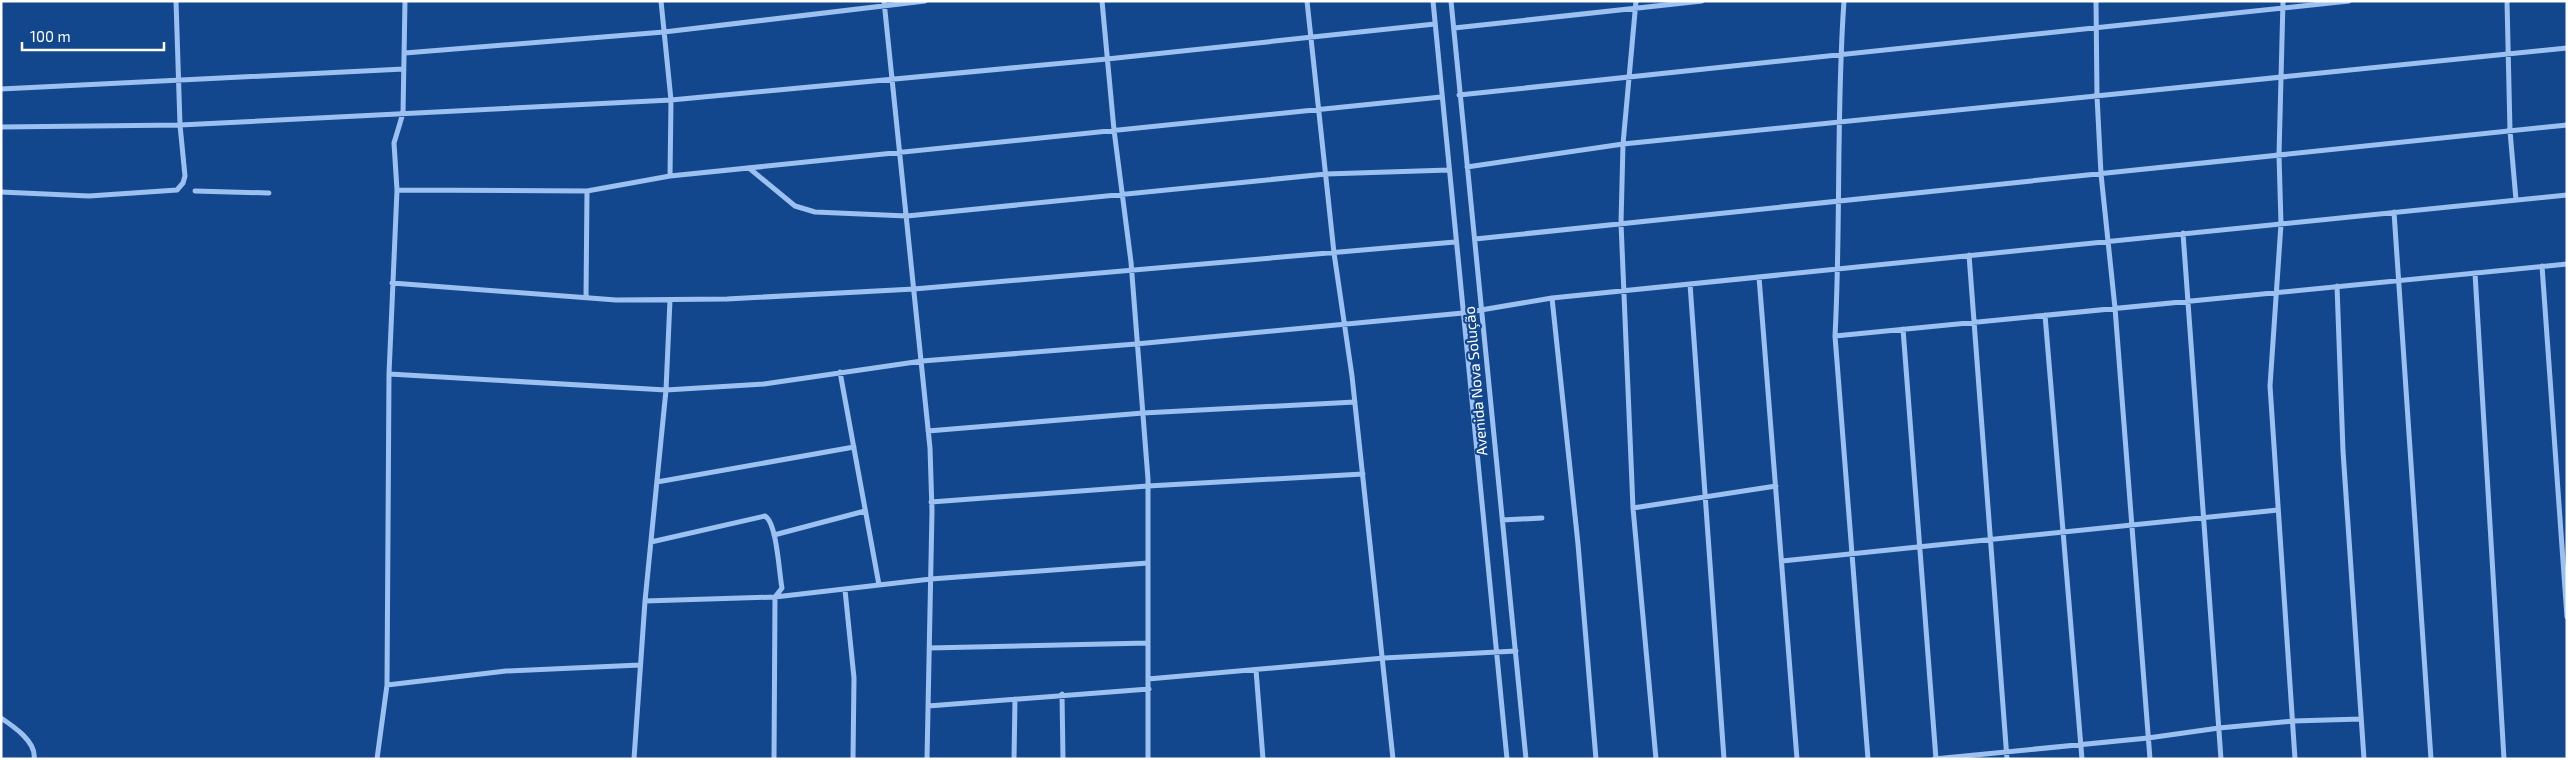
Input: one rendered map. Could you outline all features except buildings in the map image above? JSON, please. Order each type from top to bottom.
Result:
[{"type":"street","points":[[1,192],[89,196],[177,190],[183,183],[185,176],[180,126],[176,1]]},
{"type":"street","points":[[377,759],[386,685],[389,374],[397,190],[394,143],[403,113],[405,1]]},
{"type":"street","points":[[661,1],[671,100],[670,176]]},
{"type":"street","points":[[405,53],[664,32],[884,3],[925,1]]},
{"type":"street","points":[[1102,1],[1114,130],[1131,271],[1148,486],[1148,759]]},
{"type":"street","points":[[1307,1],[1334,253],[1364,474],[1393,759]]},
{"type":"street","name":"Avenida Nova Solução","points":[[1433,1],[1441,97],[1450,170],[1455,242],[1507,759]]},
{"type":"street","name":"Avenida Nova Solução","points":[[1451,1],[1526,759]]},
{"type":"street","points":[[1636,1],[1623,144],[1621,223],[1633,508],[1656,759]]},
{"type":"street","points":[[1454,28],[1702,1]]},
{"type":"street","points":[[1844,1],[1840,54],[1839,268],[1835,336],[1868,759]]},
{"type":"street","points":[[2096,1],[2097,96],[2101,174],[2115,308],[2150,759]]},
{"type":"street","points":[[2283,1],[2279,155],[2280,224],[2270,386],[2295,759]]},
{"type":"street","points":[[1459,95],[2350,1]]},
{"type":"street","points":[[2506,1],[2510,131],[2516,200]]},
{"type":"street","points":[[884,3],[928,431],[931,502],[927,759]]},
{"type":"street","points":[[1,127],[180,126],[671,100],[1435,24]]},
{"type":"street","points":[[1467,167],[1623,144],[2567,48]]},
{"type":"street","points":[[1,89],[404,69]]},
{"type":"street","points":[[397,190],[587,191],[670,176],[1317,108],[1441,97]]},
{"type":"street","points":[[1474,239],[2567,125]]},
{"type":"street","points":[[749,168],[795,206],[815,212],[907,216],[1326,174],[1450,170]]},
{"type":"street","points":[[195,191],[269,194]]},
{"type":"street","points":[[586,298],[587,191]]},
{"type":"street","points":[[389,374],[666,390],[764,384],[922,361],[1136,344],[1463,313],[1552,298],[1623,290],[2567,195]]},
{"type":"street","points":[[2394,212],[2431,759]]},
{"type":"street","points":[[2183,234],[2221,759]]},
{"type":"street","points":[[392,283],[586,298],[727,299],[914,289],[1455,242]]},
{"type":"street","points":[[1969,255],[2007,759]]},
{"type":"street","points":[[1835,336],[2567,264]]},
{"type":"street","points":[[2542,266],[2567,617]]},
{"type":"street","points":[[2475,273],[2504,759]]},
{"type":"street","points":[[1759,276],[1797,759]]},
{"type":"street","points":[[1690,284],[1724,759]]},
{"type":"street","points":[[2337,286],[2343,451],[2364,759]]},
{"type":"street","points":[[1552,298],[1578,544],[1596,759]]},
{"type":"street","points":[[634,759],[650,542],[666,390],[670,300]]},
{"type":"street","points":[[2045,315],[2082,759]]},
{"type":"street","points":[[1903,329],[1921,546],[1935,759],[2006,750],[2148,738],[2219,728],[2293,721],[2361,719]]},
{"type":"street","points":[[840,372],[879,585]]},
{"type":"street","points":[[928,431],[1143,413],[1355,402]]},
{"type":"street","points":[[656,482],[854,447]]},
{"type":"street","points":[[931,502],[1148,486],[1364,474]]},
{"type":"street","points":[[1633,508],[1706,499],[1776,486]]},
{"type":"street","points":[[1782,561],[2278,510]]},
{"type":"street","points":[[774,535],[865,511]]},
{"type":"street","points":[[650,542],[765,516],[770,520],[782,588],[775,596],[774,759]]},
{"type":"street","points":[[1502,520],[1542,518]]},
{"type":"street","points":[[645,601],[775,596],[844,590],[930,579],[1148,563]]},
{"type":"street","points":[[844,590],[854,678],[853,759]]},
{"type":"street","points":[[929,648],[1148,643]]},
{"type":"street","points":[[1148,679],[1384,658],[1516,651]]},
{"type":"street","points":[[386,685],[506,671],[640,665]]},
{"type":"street","points":[[1256,670],[1263,759]]},
{"type":"street","points":[[928,706],[1062,694],[1149,689]]},
{"type":"street","points":[[1062,694],[1063,759]]},
{"type":"street","points":[[1014,759],[1015,699]]},
{"type":"street","points":[[1,718],[26,738],[35,754],[34,759]]}]
